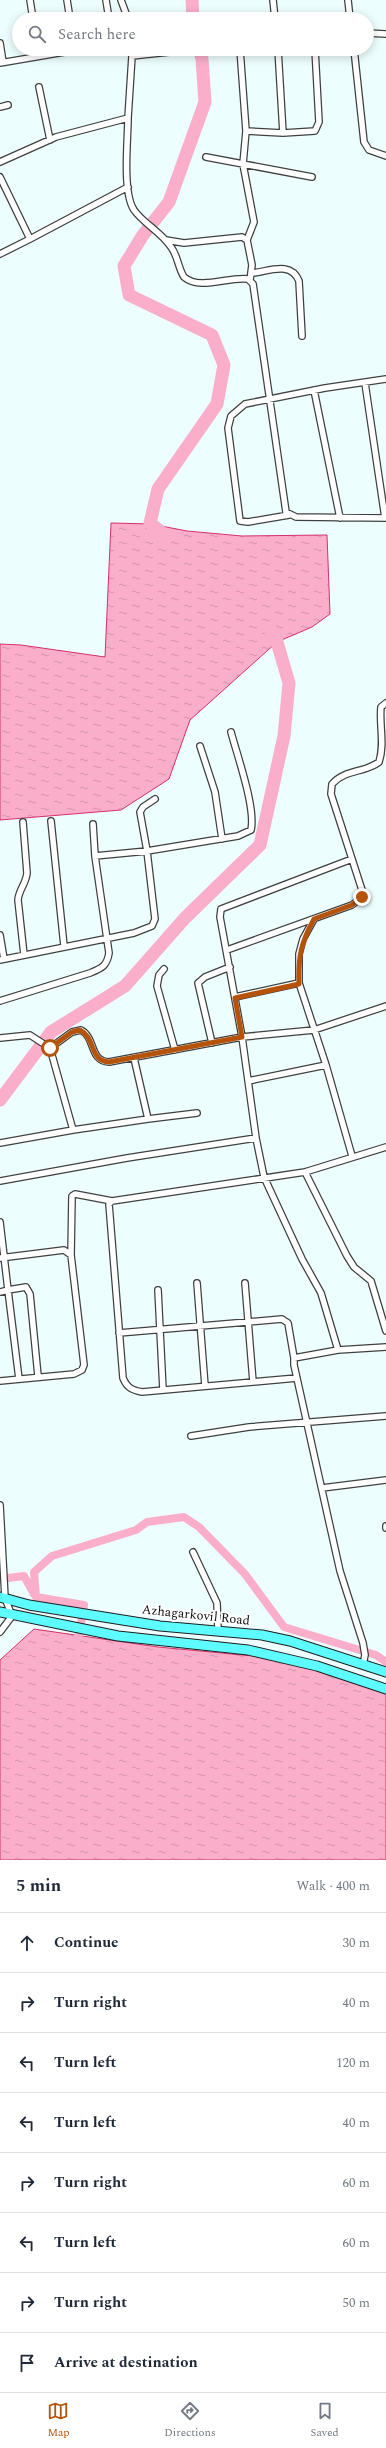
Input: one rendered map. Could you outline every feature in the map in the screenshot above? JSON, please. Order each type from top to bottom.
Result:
[{"type":"main road","name":"Azhagarkovil Road","points":[[2,1598],[29,1605],[160,1626],[218,1630],[290,1641],[386,1672]]},
{"type":"main road","points":[[0,1612],[12,1616],[118,1636],[248,1650],[317,1666],[386,1689]]},
{"type":"street","points":[[30,0],[32,12]]},
{"type":"street","points":[[67,0],[69,12]]},
{"type":"street","points":[[106,0],[109,12]]},
{"type":"street","points":[[121,0],[125,12]]},
{"type":"street","points":[[273,0],[274,12]]},
{"type":"street","points":[[348,0],[349,12]]},
{"type":"street","points":[[374,33],[386,34]]},
{"type":"street","points":[[0,42],[1,62],[39,56]]},
{"type":"street","points":[[132,56],[128,118],[128,187],[134,210],[158,232],[173,249],[179,270],[188,281],[198,283],[241,278],[250,280]]},
{"type":"street","points":[[241,56],[246,131],[243,164],[254,222],[247,240],[253,274],[250,280]]},
{"type":"street","points":[[278,56],[283,133]]},
{"type":"street","points":[[246,131],[310,133],[318,128],[315,56]]},
{"type":"street","points":[[355,56],[364,142],[369,150],[386,156]]},
{"type":"street","points":[[39,87],[50,140]]},
{"type":"street","points":[[0,107],[8,105]]},
{"type":"street","points":[[0,162],[50,140],[128,118]]},
{"type":"street","points":[[206,157],[312,177]]},
{"type":"street","points":[[0,177],[30,239]]},
{"type":"street","points":[[0,254],[128,187]]},
{"type":"street","points":[[166,240],[184,243],[238,236],[247,240]]},
{"type":"street","points":[[253,274],[284,268],[291,269],[296,273],[299,281],[302,336]]},
{"type":"street","points":[[250,280],[254,288],[271,400],[284,507],[289,515]]},
{"type":"street","points":[[365,382],[386,518],[340,518],[289,515],[248,522],[240,521],[228,428],[231,416],[245,404],[271,400],[314,390],[365,382],[386,379]]},
{"type":"street","points":[[314,390],[340,518]]},
{"type":"street","points":[[228,950],[352,905],[362,897],[362,890],[332,794],[332,784],[347,773],[372,766],[379,762],[381,746],[380,715],[381,707],[386,703]]},
{"type":"street","points":[[95,856],[147,851],[222,839],[247,834],[252,830],[253,822],[230,732]]},
{"type":"street","points":[[200,746],[215,792],[222,839]]},
{"type":"street","points":[[0,935],[2,959],[143,930],[152,926],[155,919],[147,851],[140,812],[143,807],[155,799]]},
{"type":"street","points":[[51,821],[64,946]]},
{"type":"street","points":[[23,822],[27,873],[26,879],[18,892],[18,900],[24,955]]},
{"type":"street","points":[[0,1001],[103,968],[108,962],[109,953],[95,856],[93,824]]},
{"type":"street","points":[[338,1350],[321,1293],[302,1259],[264,1177],[256,1138],[228,950],[220,917],[222,909],[352,859]]},
{"type":"street","points":[[314,919],[303,939],[299,954],[299,984],[326,1065],[352,1156]]},
{"type":"street","points":[[212,1043],[198,983],[205,977],[230,967]]},
{"type":"street","points":[[164,969],[159,975],[157,986],[175,1050]]},
{"type":"street","points":[[235,998],[299,984]]},
{"type":"street","points":[[49,1046],[72,1032],[80,1030],[85,1033],[96,1058],[101,1062],[134,1058],[242,1037],[314,1030],[386,1006]]},
{"type":"street","points":[[0,1038],[14,1035],[30,1035],[49,1046],[73,1130]]},
{"type":"street","points":[[134,1058],[148,1119]]},
{"type":"street","points":[[248,1081],[326,1065]]},
{"type":"street","points":[[0,1144],[73,1130],[197,1113]]},
{"type":"street","points":[[0,1181],[127,1158],[256,1138]]},
{"type":"street","points":[[0,1381],[38,1376],[74,1374],[82,1370],[84,1364],[72,1255],[72,1196],[78,1194],[112,1201],[305,1172],[352,1156],[386,1147]]},
{"type":"street","points":[[305,1172],[347,1256],[354,1267],[372,1281],[386,1331]]},
{"type":"street","points":[[112,1201],[109,1204],[108,1212],[123,1378],[126,1385],[137,1391],[163,1390],[297,1378]]},
{"type":"street","points":[[0,1222],[2,1258],[8,1290],[18,1379]]},
{"type":"street","points":[[2,1258],[64,1250],[72,1255]]},
{"type":"street","points":[[197,1283],[205,1386]]},
{"type":"street","points":[[245,1283],[250,1322],[253,1382]]},
{"type":"street","points":[[0,1292],[26,1287],[29,1289],[38,1376]]},
{"type":"street","points":[[158,1290],[163,1390]]},
{"type":"street","points":[[119,1333],[287,1320],[297,1378],[340,1571],[363,1643],[365,1655],[362,1665]]},
{"type":"street","points":[[294,1358],[338,1350],[386,1347]]},
{"type":"street","points":[[191,1436],[249,1427],[386,1416]]},
{"type":"street","points":[[322,1488],[386,1480]]},
{"type":"street","points":[[0,1505],[4,1586],[2,1598],[12,1616],[0,1632]]},
{"type":"street","points":[[193,1552],[218,1603],[218,1630]]},
{"type":"water","points":[[111,523],[151,524],[187,531],[242,536],[327,535],[330,614],[312,627],[277,642],[190,720],[169,779],[121,810],[0,820],[0,644],[21,645],[105,657]]},
{"type":"water","points":[[34,1629],[158,1647],[253,1656],[312,1669],[386,1693],[386,1860],[0,1860],[0,1660]]},
{"type":"waterway","points":[[192,0],[193,12]]},
{"type":"waterway","points":[[164,534],[150,523],[158,489],[217,404],[224,365],[212,335],[129,295],[124,266],[143,235],[169,202],[205,102],[201,56]]},
{"type":"waterway","points":[[0,1100],[51,1032],[125,986],[185,918],[260,845],[284,736],[289,683],[275,635],[269,628]]},
{"type":"waterway","points":[[73,1644],[79,1635],[84,1605],[36,1597],[34,1572],[52,1556],[136,1530],[147,1522],[184,1517],[199,1527],[245,1574],[284,1627],[376,1655],[386,1662]]},
{"type":"waterway","points":[[0,1579],[24,1576],[34,1594]]},
{"type":"route","points":[[50,1048],[72,1032],[80,1030],[85,1033],[96,1058],[101,1062],[109,1062],[242,1037],[235,998],[299,984],[299,954],[303,939],[314,919],[352,905],[362,897]]}]
